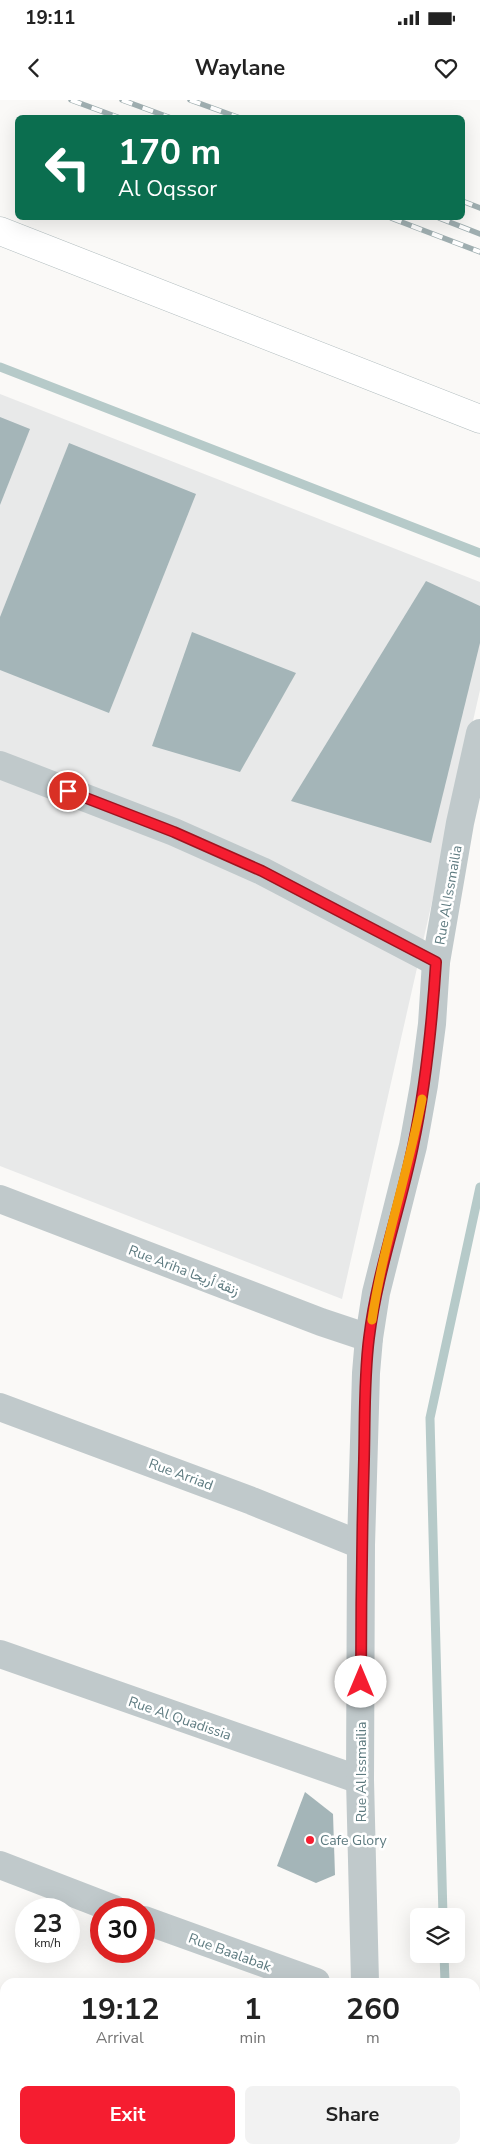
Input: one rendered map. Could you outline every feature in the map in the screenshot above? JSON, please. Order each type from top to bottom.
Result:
[{"type":"main road","points":[[0,231],[480,419]]},
{"type":"street","name":"Rue Al Issmailia","points":[[365,1978],[360,1780],[362,1545],[366,1373],[369,1338],[376,1293],[413,1146],[432,1024],[436,962],[460,823],[480,733]]},
{"type":"street","points":[[0,765],[174,832],[262,871],[436,962]]},
{"type":"street","name":"Rue Ariha زنقة أريحا","points":[[0,1199],[321,1322],[369,1338]]},
{"type":"street","name":"Rue Arriad","points":[[0,1407],[252,1501],[362,1545]]},
{"type":"street","name":"Rue Al Quadissia","points":[[0,1654],[360,1780]]},
{"type":"street","points":[[0,1865],[90,1900]]},
{"type":"street","name":"Rue Baalabak","points":[[155,1924],[305,1978]]},
{"type":"shaded area","points":[[0,394],[480,582],[480,690],[342,1299],[0,1166]]},
{"type":"building","points":[[0,417],[30,429],[0,505]]},
{"type":"building","points":[[69,443],[196,494],[109,713],[0,670],[0,617]]},
{"type":"building","points":[[426,581],[480,606],[480,643],[431,843],[291,801]]},
{"type":"building","points":[[192,632],[296,673],[240,772],[152,746]]},
{"type":"building","name":"Cafe Glory","points":[[305,1792],[333,1814],[335,1875],[316,1883],[277,1866]]},
{"type":"waterway","points":[[0,367],[480,553]]},
{"type":"waterway","points":[[443,1908],[430,1418],[480,1187]]},
{"type":"waterway","points":[[444,1963],[445,1978]]},
{"type":"railway","points":[[71,100],[112,115]]},
{"type":"railway","points":[[122,100],[163,115]]},
{"type":"railway","points":[[190,100],[232,115]]},
{"type":"railway","points":[[465,202],[480,208]]},
{"type":"railway","points":[[396,220],[480,252]]},
{"type":"railway","points":[[444,220],[480,234]]},
{"type":"slow traffic","points":[[372,1320],[376,1293],[413,1146],[422,1099]]},
{"type":"place","name":"Cafe Glory","points":[[310,1840]]},
{"type":"route","points":[[68,791],[174,832],[262,871],[436,962],[432,1024],[424,1085],[413,1146],[376,1293],[369,1338],[366,1373],[362,1545],[361,1682]]}]
